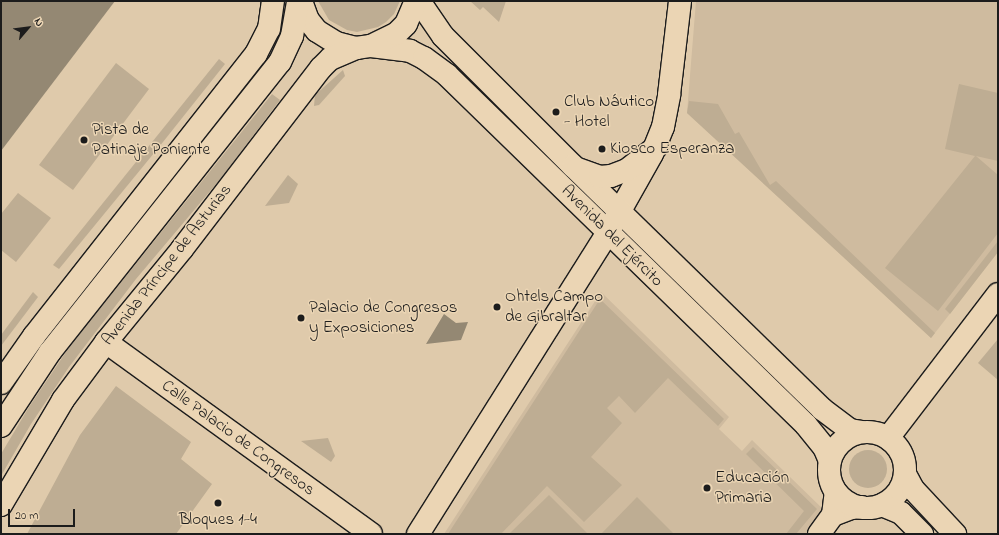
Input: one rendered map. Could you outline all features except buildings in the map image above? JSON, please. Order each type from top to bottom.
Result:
[{"type":"main road","points":[[1,382],[34,336],[256,54],[269,29],[273,1]]},
{"type":"main road","points":[[1,426],[50,352],[280,62],[292,36],[300,1]]},
{"type":"main road","name":"Avenida del Ejército","points":[[300,1],[308,20],[317,31],[336,43],[410,51],[424,58],[446,76],[806,425],[824,447],[830,461]]},
{"type":"main road","name":"Avenida Príncipe de Asturias","points":[[1,504],[63,400],[106,342],[182,249],[321,68],[330,59],[396,34],[406,24],[416,1]]},
{"type":"main road","name":"Avenida del Ejército","points":[[419,1],[443,36],[573,166],[822,409],[850,430],[861,432]]},
{"type":"main road","points":[[418,534],[608,232],[656,147],[669,95],[680,1]]},
{"type":"main road","points":[[573,166],[600,177],[611,176],[626,170],[656,147]]},
{"type":"main road","points":[[888,438],[998,294]]},
{"type":"main road","name":"Calle Palacio de Congresos","points":[[106,342],[371,534]]},
{"type":"main road","points":[[820,534],[833,515],[836,492],[829,471],[830,461],[841,442],[861,432],[871,432],[888,438],[901,453],[905,474],[912,489],[955,534]]},
{"type":"main road","points":[[833,515],[872,506],[898,492],[905,474]]},
{"type":"main road","points":[[836,492],[852,505],[872,506],[901,513],[922,534]]},
{"type":"shaded area","points":[[1,1],[115,1],[1,151]]},
{"type":"shaded area","points":[[318,1],[400,1],[394,14],[386,22],[378,27],[357,32],[347,30],[329,20]]},
{"type":"shaded area","points":[[470,1],[506,1],[499,22],[483,7],[480,10]]},
{"type":"shaded area","points":[[696,1],[998,1],[998,252],[931,338],[687,113]]},
{"type":"shaded area","points":[[219,59],[225,64],[159,147],[59,269],[53,265]]},
{"type":"shaded area","name":"Pista de Patinaje Poniente","points":[[116,63],[149,89],[73,190],[39,165]]},
{"type":"shaded area","points":[[343,70],[345,76],[319,105],[314,106],[315,95]]},
{"type":"shaded area","points":[[959,84],[998,93],[998,161],[976,156],[998,175],[998,233],[938,311],[885,268],[975,156],[945,149]]},
{"type":"shaded area","points":[[272,94],[280,100],[222,177],[136,279],[69,367],[31,424],[1,476],[1,454],[29,407],[70,346]]},
{"type":"shaded area","points":[[689,101],[718,104],[735,134],[739,132],[770,185],[776,181],[935,333],[931,338],[687,113]]},
{"type":"shaded area","points":[[288,175],[298,184],[289,203],[265,206]]},
{"type":"shaded area","points":[[18,193],[51,218],[16,262],[1,250],[1,214]]},
{"type":"shaded area","points":[[998,241],[998,252],[950,314],[945,309]]},
{"type":"shaded area","points":[[33,292],[38,297],[1,346],[1,335]]},
{"type":"shaded area","points":[[601,292],[729,417],[719,429],[742,451],[752,440],[825,511],[807,534],[444,534]]},
{"type":"shaded area","points":[[600,299],[724,419],[718,426],[668,378],[635,413],[619,396],[607,408],[622,423],[591,457],[622,485],[584,522],[547,486],[501,534],[448,534]]},
{"type":"shaded area","points":[[444,314],[456,323],[468,322],[461,340],[426,344]]},
{"type":"shaded area","points":[[998,339],[998,380],[978,363]]},
{"type":"shaded area","points":[[116,386],[191,442],[181,459],[212,484],[176,534],[27,534],[80,435]]},
{"type":"shaded area","points":[[328,438],[335,456],[331,462],[301,441]]},
{"type":"shaded area","points":[[753,447],[817,509],[796,534],[786,534],[804,511],[746,454]]},
{"type":"shaded area","points":[[864,450],[872,450],[879,453],[884,458],[887,469],[884,480],[879,485],[872,488],[864,488],[857,485],[852,480],[849,473],[849,465],[852,458],[857,453]]},
{"type":"shaded area","points":[[549,495],[588,534],[509,534]]},
{"type":"shaded area","points":[[637,497],[674,534],[601,534]]},
{"type":"place","name":"Club Náutico - Hotel","points":[[556,112]]},
{"type":"place","name":"Pista de Patinaje Poniente","points":[[84,140]]},
{"type":"place","name":"Kiosco Esperanza","points":[[602,149]]},
{"type":"place","name":"Ohtels Campo de Gibraltar","points":[[497,307]]},
{"type":"place","name":"Palacio de Congresos y Exposiciones","points":[[301,318]]},
{"type":"place","name":"Educación Primaria","points":[[707,488]]},
{"type":"place","name":"Bloques 1-4","points":[[218,503]]}]
